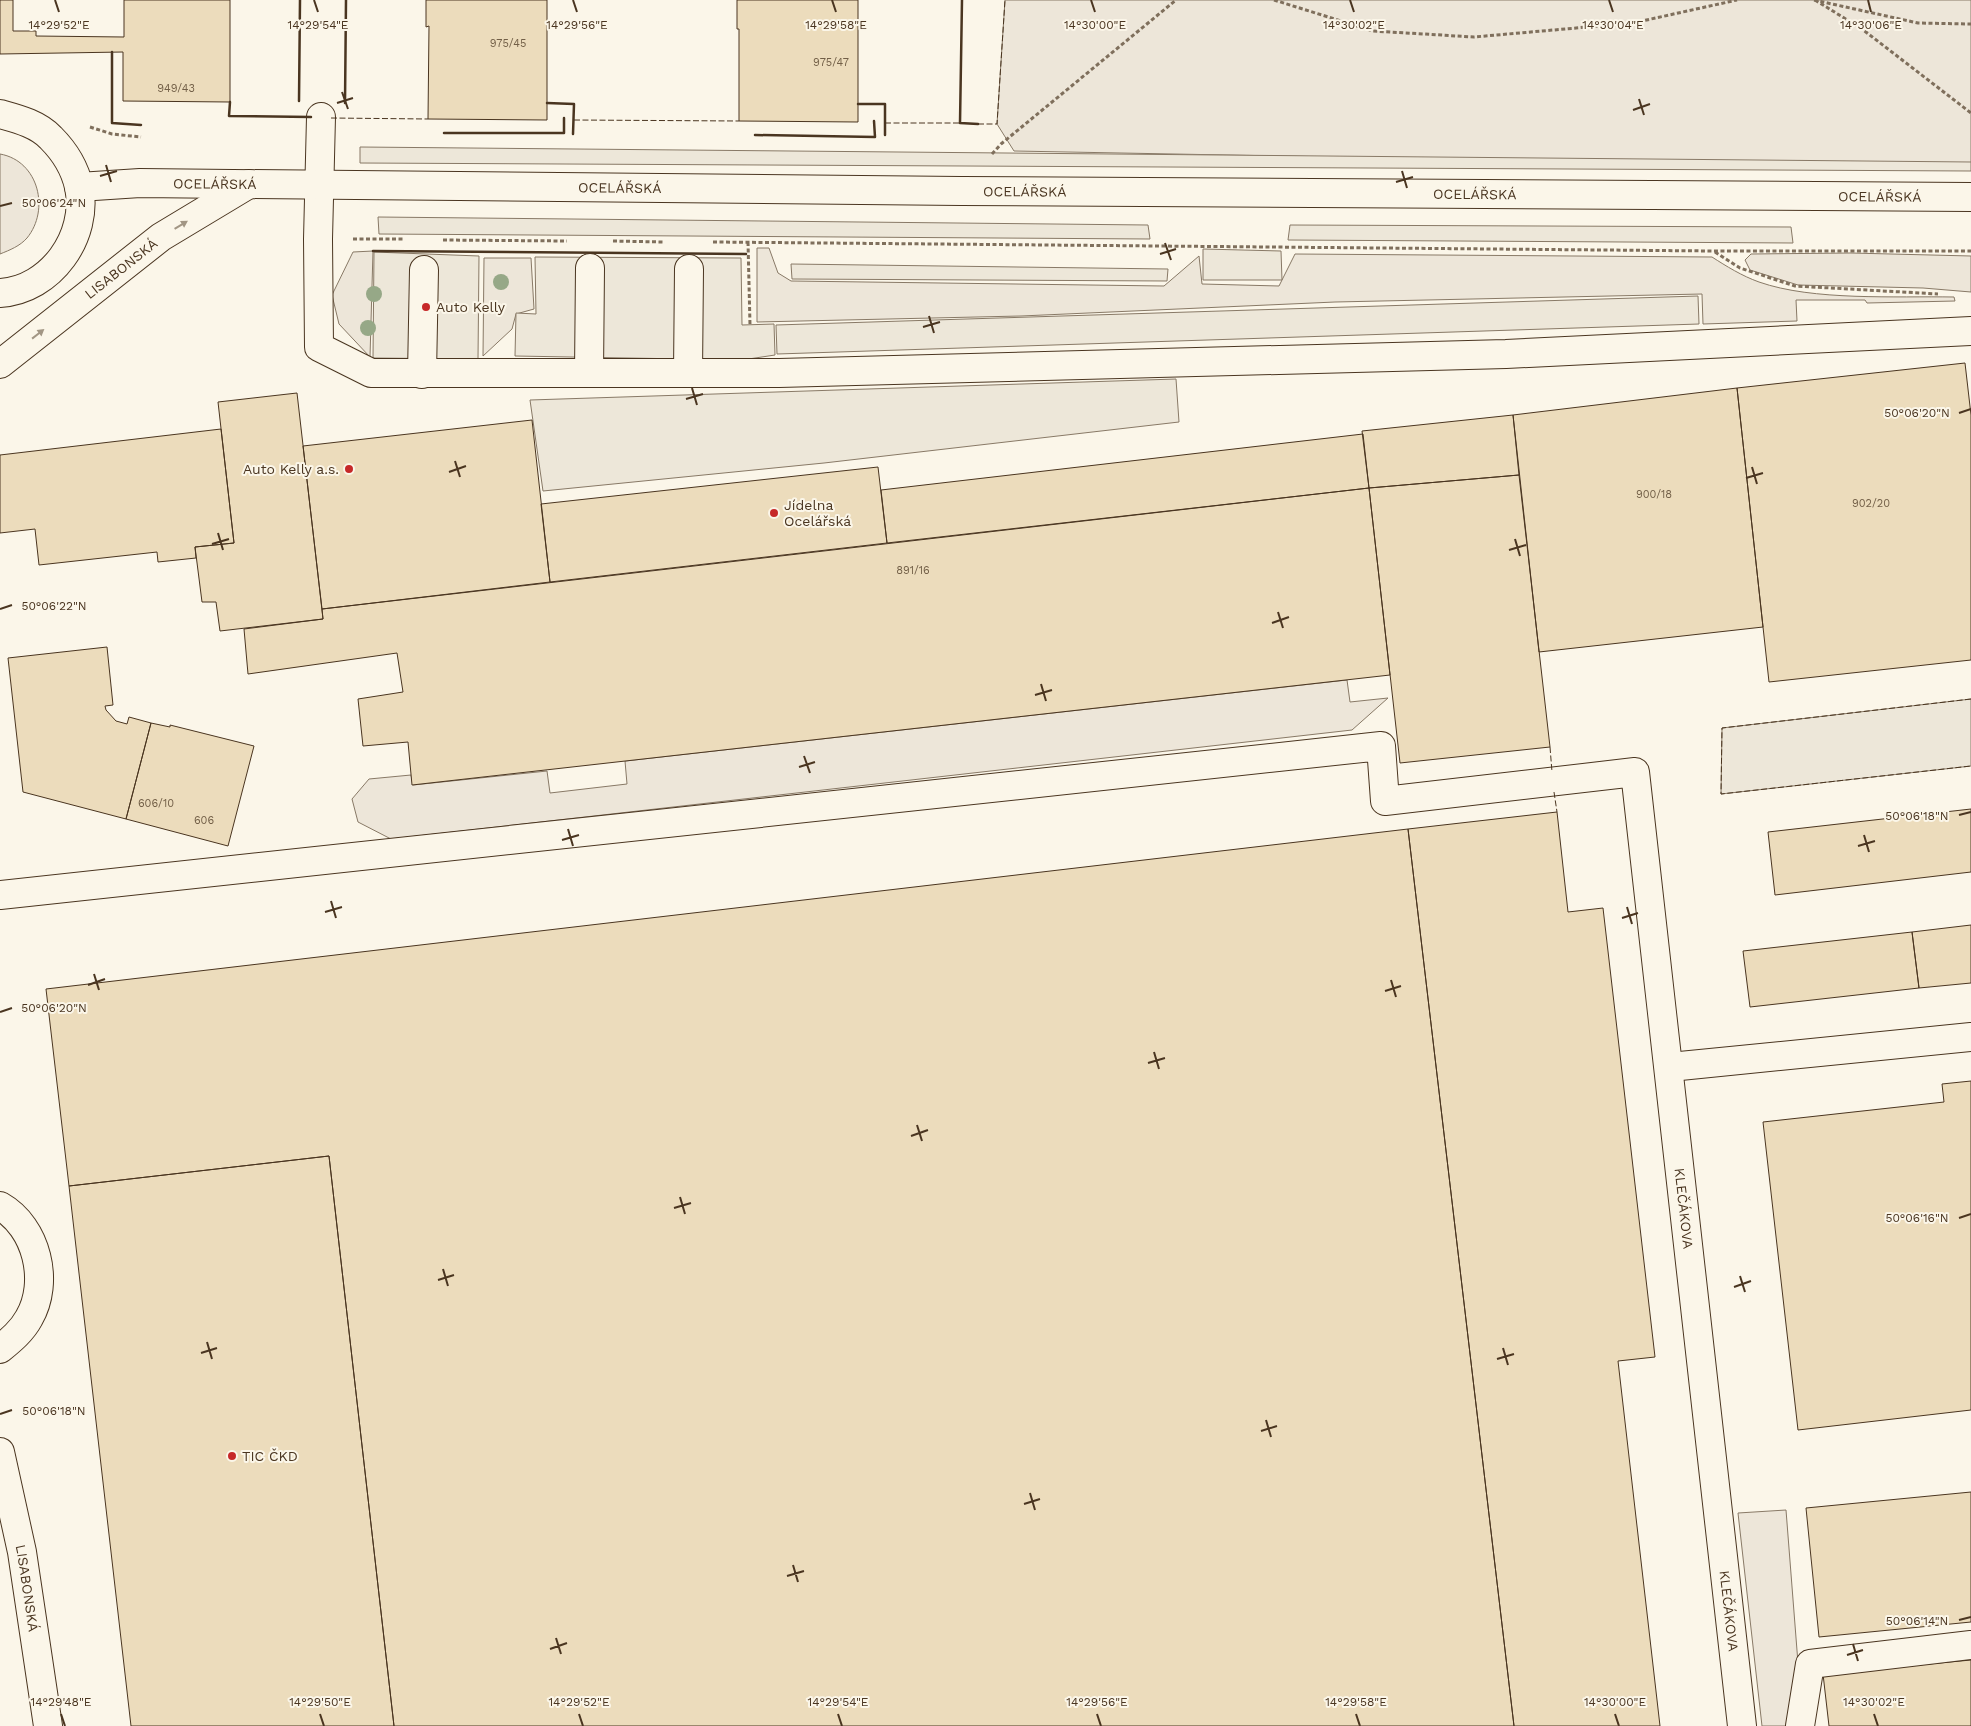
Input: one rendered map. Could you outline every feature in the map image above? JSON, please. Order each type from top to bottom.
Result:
[{"type":"street","points":[[0,114],[26,121],[50,136],[69,160],[79,187],[80,215],[73,241],[58,264],[36,282],[11,293],[0,293]]},
{"type":"street","points":[[321,118],[318,239],[319,347],[371,373],[779,373],[1506,354],[1971,331]]},
{"type":"street","name":"OCELÁŘSKÁ","points":[[79,187],[140,183],[961,191],[1971,197]]},
{"type":"street","name":"LISABONSKÁ","points":[[0,364],[160,237],[249,184]]},
{"type":"street","points":[[589,373],[590,268]]},
{"type":"street","points":[[688,372],[689,268]]},
{"type":"street","points":[[422,374],[424,270]]},
{"type":"street","name":"KLEČÁKOVA","points":[[0,895],[1381,746],[1385,801],[1635,772],[1670,1067],[1742,1726]]},
{"type":"street","points":[[1670,1067],[1971,1036]]},
{"type":"street","points":[[0,1206],[21,1224],[34,1246],[39,1270],[38,1295],[29,1318],[15,1337],[0,1349]]},
{"type":"street","name":"LISABONSKÁ","points":[[0,1452],[22,1552],[48,1726]]},
{"type":"street","points":[[1800,1726],[1810,1664],[1971,1645]]},
{"type":"path","points":[[961,191],[1001,144],[1176,0]]},
{"type":"path","points":[[1274,0],[1373,31],[1474,36],[1633,23],[1737,0]]},
{"type":"path","points":[[1814,0],[1918,24],[1971,24]]},
{"type":"path","points":[[1814,0],[1862,29],[1971,113]]},
{"type":"path","points":[[318,239],[413,239]]},
{"type":"path","points":[[433,240],[571,241]]},
{"type":"path","points":[[610,241],[670,242]]},
{"type":"path","points":[[709,242],[1714,251],[1971,251]]},
{"type":"path","points":[[748,242],[750,325]]},
{"type":"path","points":[[1714,251],[1740,268],[1795,286],[1940,294]]},
{"type":"shaded area","points":[[1005,0],[1971,0],[1971,169],[1014,151],[997,124]]},
{"type":"shaded area","points":[[360,147],[1971,162],[1971,171],[360,163]]},
{"type":"shaded area","points":[[0,154],[13,158],[24,166],[32,176],[37,188],[39,201],[34,227],[27,238],[18,246],[0,254]]},
{"type":"shaded area","points":[[378,217],[1148,225],[1150,239],[379,234]]},
{"type":"shaded area","points":[[1290,225],[1791,227],[1793,243],[1288,240]]},
{"type":"shaded area","points":[[757,248],[769,248],[778,273],[791,281],[1164,286],[1199,256],[1202,284],[1279,286],[1295,254],[1712,257],[1746,277],[1781,288],[1829,295],[1954,297],[1955,301],[1867,303],[1865,300],[1796,300],[1797,321],[1703,324],[1702,294],[1335,302],[1021,316],[757,322]]},
{"type":"shaded area","points":[[1203,249],[1281,251],[1282,280],[1203,280]]},
{"type":"shaded area","points":[[373,251],[370,357],[339,324],[332,295],[353,252]]},
{"type":"shaded area","name":"Auto Kelly","points":[[374,252],[479,256],[478,359],[373,358]]},
{"type":"shaded area","points":[[1851,253],[1971,256],[1971,292],[1923,288],[1798,285],[1750,270],[1745,260],[1751,254]]},
{"type":"shaded area","points":[[535,257],[741,258],[742,325],[774,324],[775,355],[742,360],[515,356],[516,313],[536,314]]},
{"type":"shaded area","points":[[484,258],[531,258],[534,309],[516,314],[512,329],[483,356]]},
{"type":"shaded area","points":[[791,264],[1168,269],[1167,281],[792,279]]},
{"type":"shaded area","points":[[1698,296],[1699,324],[777,354],[776,325]]},
{"type":"shaded area","points":[[1176,379],[1179,422],[824,463],[543,491],[530,400]]},
{"type":"shaded area","points":[[1347,680],[1350,702],[1388,698],[1352,730],[391,839],[358,822],[352,799],[369,779],[411,775],[413,785],[547,771],[550,793],[627,784],[625,761]]},
{"type":"shaded area","points":[[1971,699],[1971,766],[1721,794],[1722,728]]},
{"type":"shaded area","points":[[1786,1510],[1799,1676],[1793,1726],[1762,1726],[1738,1513]]},
{"type":"building","points":[[0,0],[13,0],[13,31],[36,31],[36,36],[124,37],[124,0],[230,0],[230,102],[123,101],[123,52],[0,54]]},
{"type":"building","points":[[426,0],[547,0],[547,120],[428,119],[429,26],[426,27]]},
{"type":"building","points":[[737,0],[858,0],[858,122],[739,121],[739,29],[737,29]]},
{"type":"building","points":[[1965,363],[1971,415],[1971,660],[1769,682],[1737,388]]},
{"type":"building","points":[[1737,388],[1763,627],[1539,652],[1513,415]]},
{"type":"building","points":[[297,393],[323,619],[220,631],[216,602],[202,602],[195,547],[234,543],[218,402]]},
{"type":"building","points":[[1513,415],[1519,475],[1369,488],[1362,431]]},
{"type":"building","points":[[532,420],[550,582],[322,609],[303,446]]},
{"type":"building","points":[[221,429],[234,543],[195,547],[196,558],[158,562],[157,552],[39,565],[35,529],[0,533],[0,455]]},
{"type":"building","points":[[1363,434],[1369,488],[887,543],[881,490]]},
{"type":"building","points":[[878,467],[887,543],[550,582],[541,504]]},
{"type":"building","points":[[1519,475],[1550,747],[1400,763],[1369,488]]},
{"type":"building","points":[[1369,488],[1390,675],[412,785],[408,742],[363,746],[358,699],[403,692],[397,653],[248,674],[244,629],[323,619],[322,609]]},
{"type":"building","points":[[107,647],[113,705],[105,706],[106,710],[116,721],[127,724],[129,717],[151,723],[126,819],[23,792],[8,658]]},
{"type":"building","points":[[151,723],[170,727],[170,725],[254,746],[228,846],[126,819]]},
{"type":"building","points":[[1971,809],[1971,872],[1775,895],[1768,832]]},
{"type":"building","points":[[1557,812],[1568,912],[1603,908],[1655,1357],[1618,1361],[1660,1726],[1514,1726],[1408,829]]},
{"type":"building","points":[[1408,829],[1514,1726],[394,1726],[329,1156],[69,1186],[46,989]]},
{"type":"building","points":[[1971,925],[1971,983],[1919,988],[1912,932]]},
{"type":"building","points":[[1912,932],[1919,988],[1750,1007],[1743,951]]},
{"type":"building","points":[[1971,1081],[1971,1410],[1798,1430],[1763,1122],[1944,1102],[1942,1084]]},
{"type":"building","name":"TIC ČKD","points":[[329,1156],[394,1726],[131,1726],[69,1186]]},
{"type":"building","points":[[1971,1492],[1971,1622],[1819,1637],[1806,1508]]},
{"type":"building","points":[[1971,1660],[1971,1726],[1829,1726],[1823,1674]]},
{"type":"fence","points":[[978,124],[997,124],[1005,0]]},
{"type":"fence","points":[[331,118],[428,119]]},
{"type":"fence","points":[[574,120],[739,121]]},
{"type":"fence","points":[[885,123],[960,123]]},
{"type":"fence","points":[[1971,699],[1722,728],[1721,794],[1971,766]]},
{"type":"fence","points":[[1550,747],[1552,772]]},
{"type":"fence","points":[[1554,792],[1557,812]]},
{"type":"wall","points":[[299,101],[300,0]]},
{"type":"wall","points":[[345,103],[346,0]]},
{"type":"wall","points":[[962,0],[960,123],[978,124]]},
{"type":"wall","points":[[112,52],[112,123],[141,125]]},
{"type":"wall","points":[[230,102],[229,116],[311,117]]},
{"type":"wall","points":[[547,103],[574,104],[573,134]]},
{"type":"wall","points":[[858,104],[885,104],[885,135]]},
{"type":"wall","points":[[444,133],[564,133],[564,118]]},
{"type":"wall","points":[[755,135],[875,137],[874,121]]},
{"type":"wall","points":[[373,251],[746,254]]},
{"type":"place","name":"Auto Kelly","points":[[426,307]]},
{"type":"place","name":"Auto Kelly a.s.","points":[[349,469]]},
{"type":"place","name":"Jídelna Ocelářská","points":[[774,513]]},
{"type":"place","name":"TIC ČKD","points":[[232,1456]]}]
